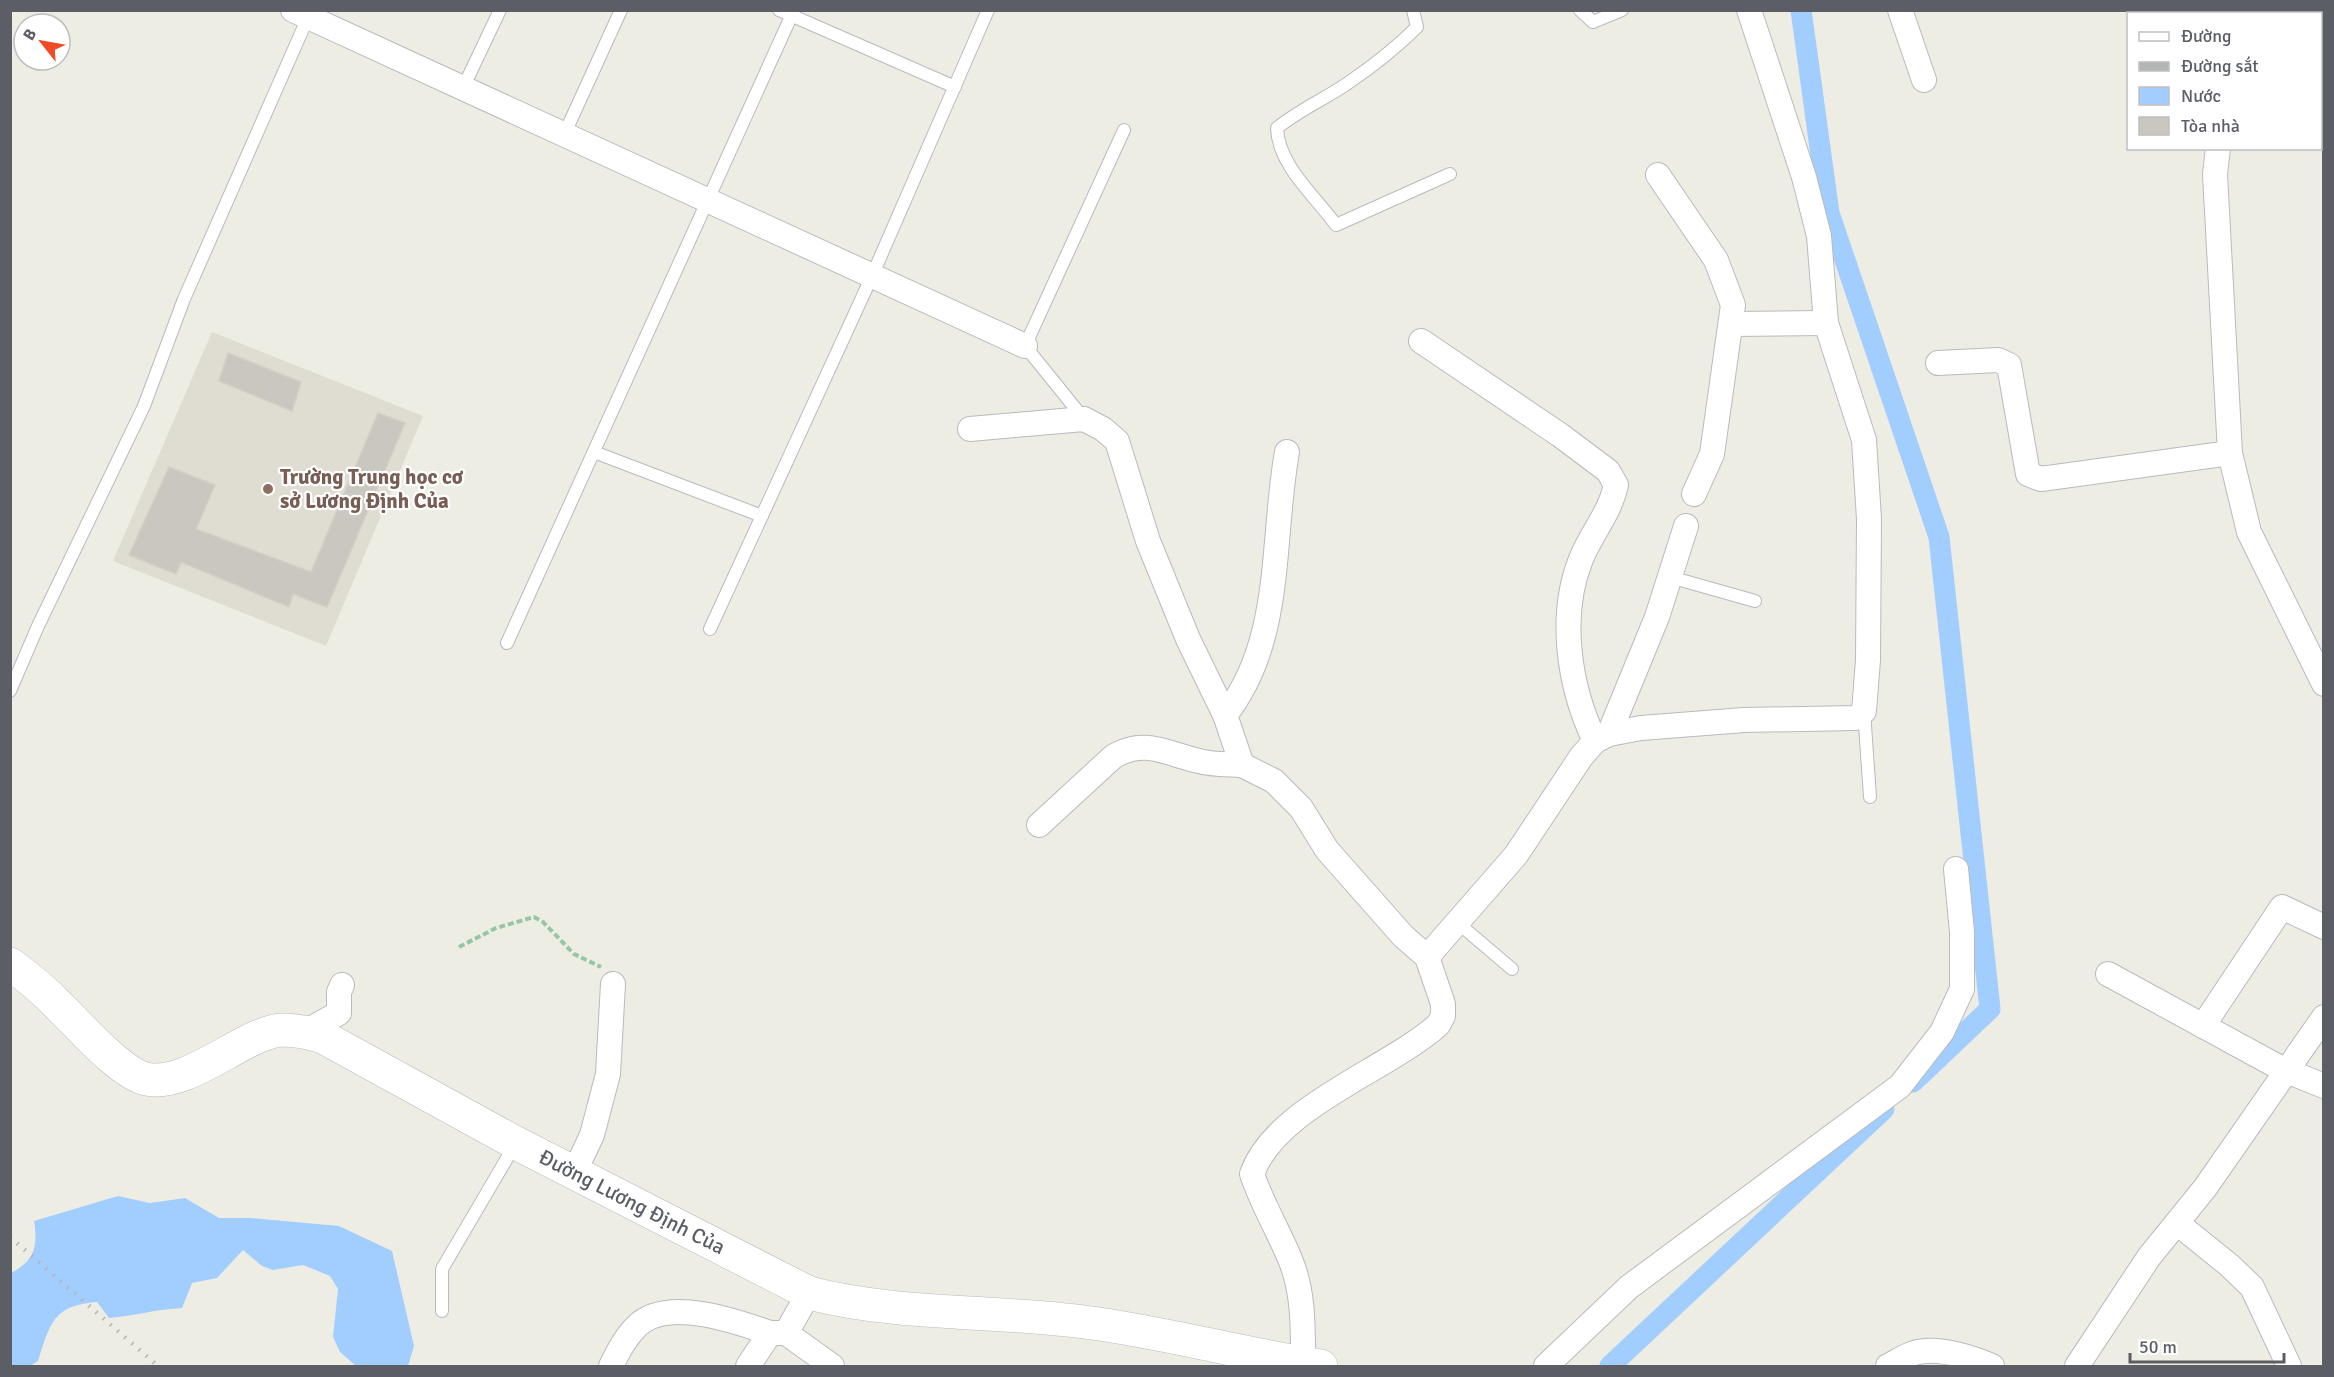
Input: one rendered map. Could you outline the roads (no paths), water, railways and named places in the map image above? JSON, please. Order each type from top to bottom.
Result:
[{"type":"street","points":[[1602,738],[1641,728],[1744,720],[1856,718],[1864,711],[1868,660],[1869,519],[1864,440],[1826,324],[1820,236],[1797,154],[1749,10]]},
{"type":"street","points":[[1900,10],[1924,80]]},
{"type":"street","points":[[304,13],[1025,346]]},
{"type":"street","points":[[2218,150],[2215,174],[2230,453],[2249,532],[2324,684]]},
{"type":"street","points":[[1658,175],[1716,260],[1732,304],[1732,324],[1712,454],[1694,494]]},
{"type":"street","points":[[1732,324],[1826,324]]},
{"type":"street","points":[[1421,341],[1560,435],[1608,471],[1616,485],[1613,501],[1581,558],[1570,603],[1573,677],[1583,716],[1602,738]]},
{"type":"street","points":[[1938,363],[1998,360],[2009,365],[2028,474],[2041,479],[2230,453]]},
{"type":"street","points":[[970,429],[1084,419],[1103,429],[1117,441],[1148,541],[1188,639],[1225,715],[1242,765]]},
{"type":"street","points":[[1225,715],[1250,677],[1265,631],[1287,452]]},
{"type":"street","points":[[1427,957],[1516,855],[1581,757],[1602,738],[1657,617],[1686,526]]},
{"type":"street","points":[[1039,825],[1114,756],[1128,748],[1142,747],[1200,762],[1242,765],[1274,781],[1301,808],[1327,850],[1402,936],[1427,957],[1443,1004],[1443,1016],[1438,1025],[1305,1112],[1257,1159],[1252,1174],[1291,1261],[1312,1365]]},
{"type":"street","points":[[1546,1366],[1629,1287],[1900,1086],[1942,1032],[1962,989],[1962,932],[1956,868]]},
{"type":"street","points":[[2203,1026],[2282,907],[2324,927]]},
{"type":"street","name":"Đường Lương Định Của","points":[[10,964],[33,980],[96,1044],[122,1065],[145,1079],[165,1078],[194,1069],[264,1035],[281,1030],[306,1032],[323,1037],[516,1143],[575,1171],[809,1293],[840,1301],[934,1312],[1086,1322],[1312,1365]]},
{"type":"street","points":[[2108,974],[2284,1070],[2324,1086]]},
{"type":"street","points":[[575,1171],[592,1135],[608,1074],[613,984]]},
{"type":"street","points":[[306,1032],[339,1013],[339,992],[342,986]]},
{"type":"street","points":[[2077,1366],[2149,1257],[2226,1158],[2284,1070],[2324,1017]]},
{"type":"street","points":[[2177,1223],[2229,1265],[2252,1287],[2289,1366]]},
{"type":"street","points":[[748,1366],[778,1333],[809,1293]]},
{"type":"street","points":[[611,1366],[620,1347],[637,1325],[656,1315],[673,1313],[701,1314],[778,1333],[832,1366]]},
{"type":"street","points":[[1888,1366],[1914,1353],[1943,1353],[1966,1357],[1992,1366]]},
{"type":"lane","points":[[463,88],[500,10]]},
{"type":"lane","points":[[564,135],[621,10]]},
{"type":"lane","points":[[779,10],[792,13],[955,87]]},
{"type":"lane","points":[[710,629],[872,276],[988,10]]},
{"type":"lane","points":[[1413,10],[1417,27],[1405,39],[1383,59],[1346,84],[1294,114],[1277,128],[1278,143],[1289,165],[1336,225],[1450,174]]},
{"type":"lane","points":[[1580,10],[1593,22],[1622,10]]},
{"type":"lane","points":[[10,691],[38,626],[144,406],[184,299],[304,13]]},
{"type":"lane","points":[[507,643],[792,13]]},
{"type":"lane","points":[[1084,419],[1025,346],[1124,130]]},
{"type":"lane","points":[[594,452],[762,516]]},
{"type":"lane","points":[[1670,577],[1755,602]]},
{"type":"lane","points":[[1864,711],[1870,797]]},
{"type":"lane","points":[[1458,923],[1512,969]]},
{"type":"lane","points":[[442,1311],[442,1269],[516,1143]]},
{"type":"water","points":[[118,1196],[150,1203],[185,1198],[219,1218],[250,1218],[339,1226],[392,1251],[414,1346],[408,1366],[356,1366],[340,1352],[333,1337],[338,1289],[330,1276],[303,1265],[273,1270],[262,1266],[243,1250],[217,1278],[192,1283],[182,1308],[109,1318],[97,1302],[71,1307],[62,1312],[50,1327],[38,1361],[30,1366],[11,1366],[11,1273],[25,1263],[33,1252],[34,1221]]},
{"type":"waterway","points":[[1801,10],[1829,213],[1939,537],[1990,1009],[1913,1082]]},
{"type":"waterway","points":[[1610,1366],[1884,1109]]},
{"type":"railway","points":[[10,1237],[158,1366]]},
{"type":"place","name":"Trường Trung học cơ sở Lương Định Của","points":[[268,489]]}]
